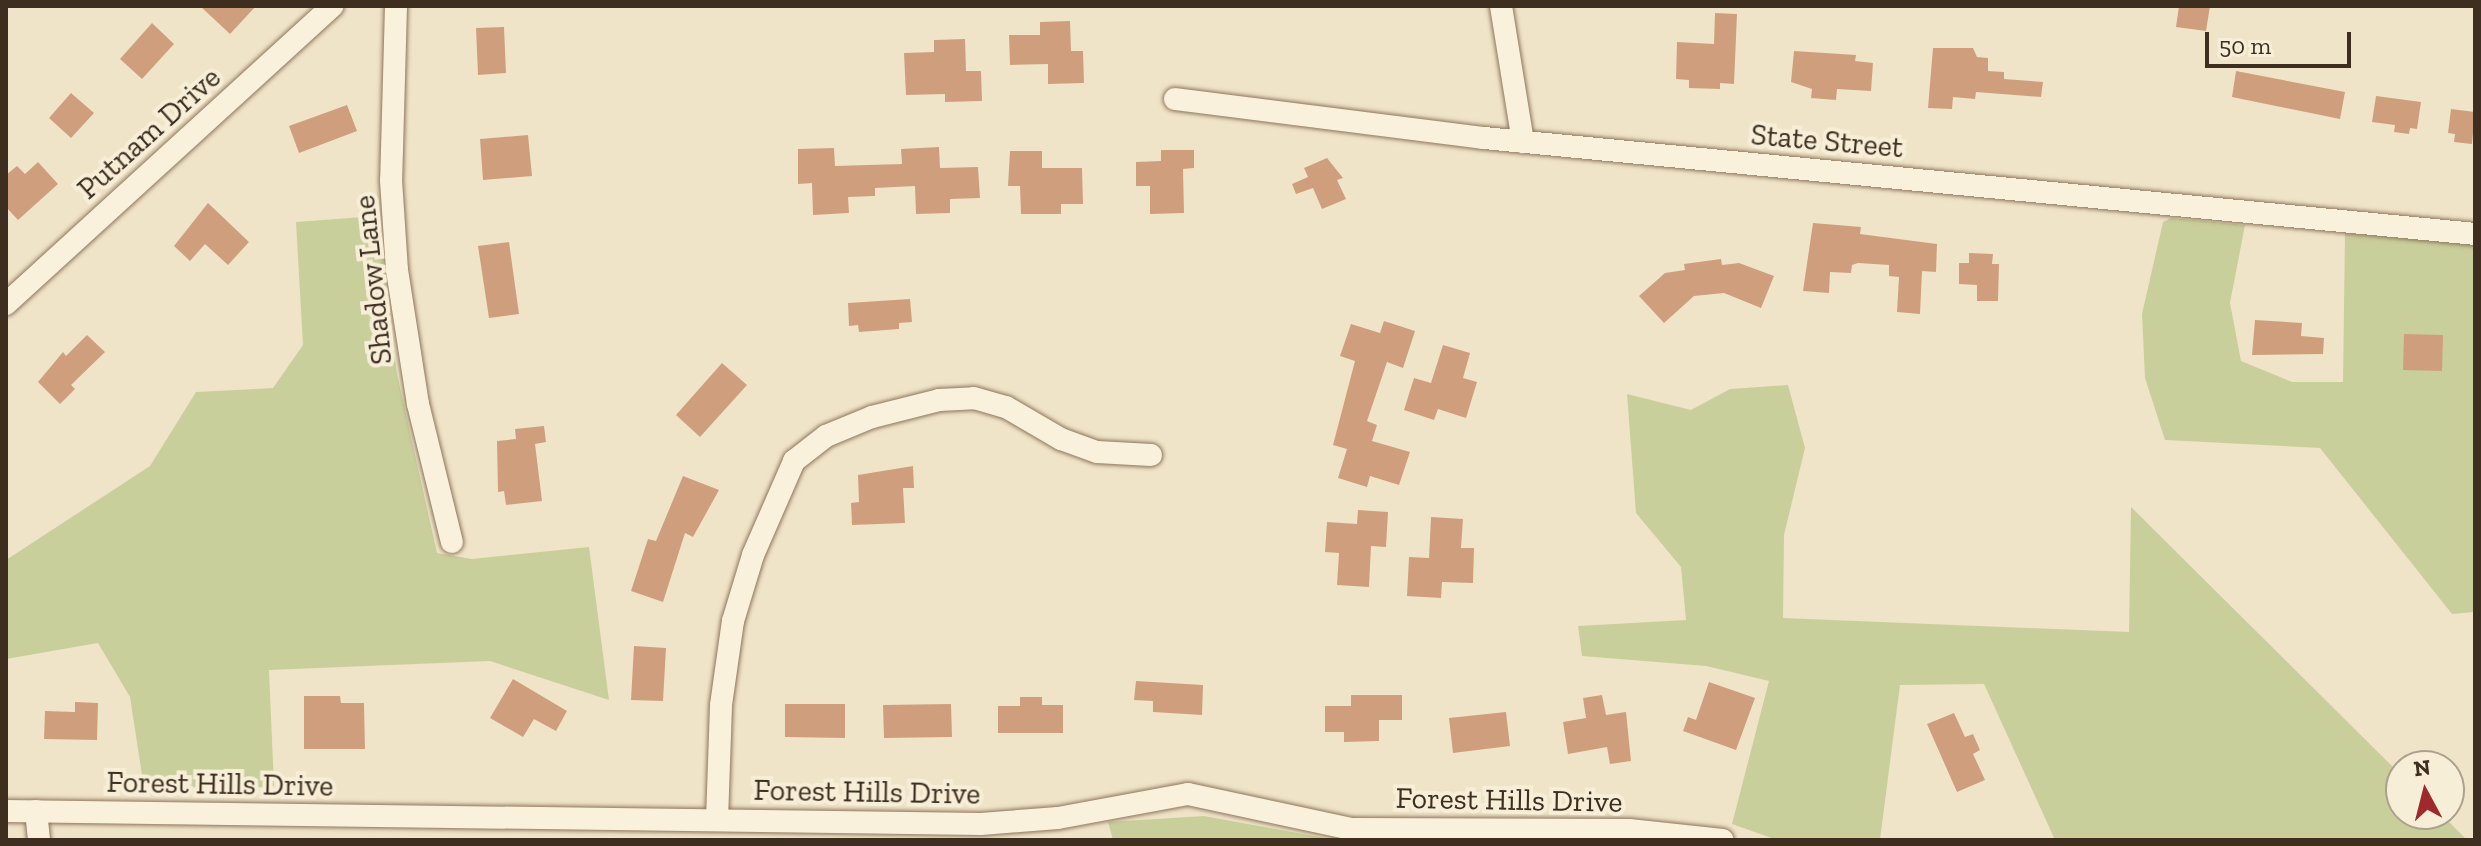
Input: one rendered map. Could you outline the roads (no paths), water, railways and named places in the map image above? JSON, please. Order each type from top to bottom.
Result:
[{"type":"street","name":"Putnam Drive","points":[[6,304],[332,6]]},
{"type":"street","name":"Shadow Lane","points":[[396,6],[391,180],[397,270],[418,404],[452,542]]},
{"type":"street","points":[[1501,6],[1523,142]]},
{"type":"street","name":"State Street","points":[[1175,99],[1523,142],[2475,234]]},
{"type":"street","points":[[717,820],[721,705],[733,621],[764,525],[794,461],[826,436],[872,417],[939,400],[974,398],[1006,407],[1061,439],[1097,452],[1151,455]]},
{"type":"street","name":"Forest Hills Drive","points":[[6,811],[981,824],[1058,818],[1188,794],[1351,829],[1629,830],[1722,840]]},
{"type":"street","points":[[36,811],[39,840]]}]
